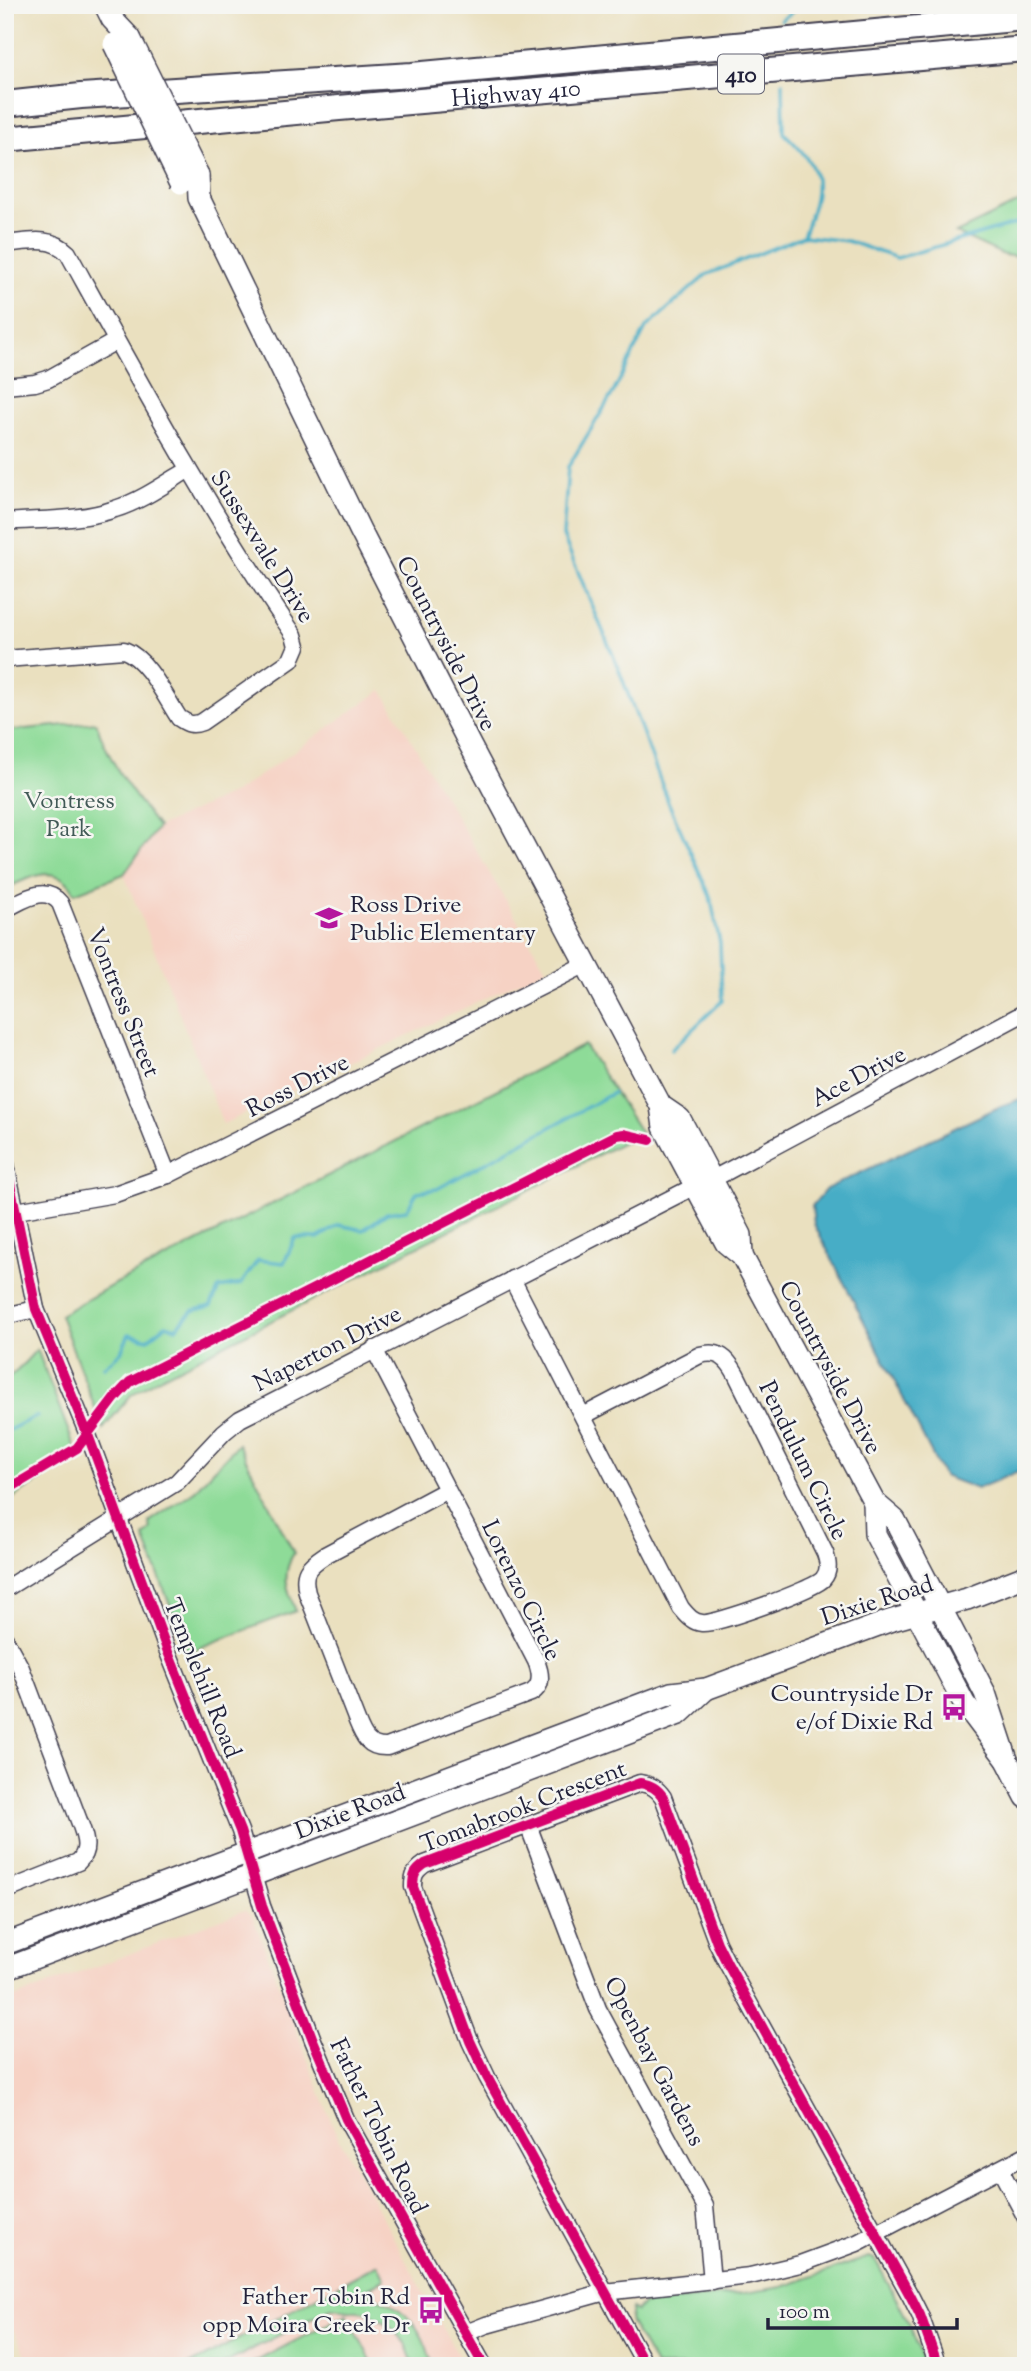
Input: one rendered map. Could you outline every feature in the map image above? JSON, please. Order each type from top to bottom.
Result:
[{"type":"highway","name":"Highway 410","points":[[5,104],[81,96],[412,75],[1026,18]]},
{"type":"highway","name":"Highway 410","points":[[5,139],[1026,49]]},
{"type":"main road","name":"Countryside Drive","points":[[109,12],[360,530],[470,745],[661,1106],[680,1119],[703,1183],[741,1236],[741,1256],[874,1502],[895,1520],[985,1693],[1007,1760],[1026,1797]]},
{"type":"main road","name":"Countryside Drive","points":[[874,1502],[875,1534],[964,1703],[1007,1760]]},
{"type":"main road","name":"Dixie Road","points":[[5,1944],[671,1693],[706,1689],[888,1620],[967,1599],[1026,1576]]},
{"type":"main road","name":"Dixie Road","points":[[5,1969],[679,1714],[706,1689]]},
{"type":"street","name":"Sussexvale Drive","points":[[5,244],[49,241],[68,253],[188,470],[251,572],[294,635],[297,646],[291,660],[195,725],[179,719],[133,653],[124,650],[5,659]]},
{"type":"street","points":[[5,386],[48,379],[116,341]]},
{"type":"street","points":[[5,522],[97,514],[115,509],[133,502],[188,470]]},
{"type":"street","name":"Vontress Street","points":[[5,909],[40,894],[53,896],[60,903],[168,1175]]},
{"type":"street","name":"Ross Drive","points":[[16,1210],[115,1194],[168,1175],[586,964]]},
{"type":"street","name":"Ace Drive","points":[[703,1183],[1026,1012]]},
{"type":"street","points":[[5,1160],[36,1309],[5,1316]]},
{"type":"street","name":"Naperton Drive","points":[[5,1589],[177,1482],[224,1432],[240,1419],[703,1183]]},
{"type":"street","name":"Pendulum Circle","points":[[512,1279],[681,1608],[690,1618],[696,1622],[713,1623],[809,1589],[824,1578],[828,1570],[825,1553],[727,1359],[714,1353],[701,1356],[583,1416]]},
{"type":"street","name":"Templehill Road","points":[[36,1309],[220,1780],[246,1854]]},
{"type":"street","name":"Lorenzo Circle","points":[[374,1349],[536,1661],[541,1676],[536,1690],[519,1698],[387,1747],[378,1747],[366,1741],[359,1728],[307,1593],[304,1581],[306,1572],[325,1555],[447,1490]]},
{"type":"street","points":[[5,1639],[21,1668],[86,1844],[85,1854],[78,1862],[5,1891]]},
{"type":"street","name":"Tomabrook Crescent","points":[[646,2366],[478,2058],[413,1887],[413,1877],[425,1864],[640,1783],[649,1784],[663,1797],[717,1942],[920,2315],[938,2366]]},
{"type":"street","name":"Openbay Gardens","points":[[528,1825],[598,2010],[705,2206],[712,2281]]},
{"type":"street","name":"Father Tobin Road","points":[[246,1854],[262,1906],[346,2119],[484,2366]]},
{"type":"street","points":[[466,2333],[606,2292],[712,2281],[800,2264],[837,2252],[1026,2155]]},
{"type":"street","points":[[1000,2169],[1026,2218]]},
{"type":"shaded area","name":"Ross Drive Public Elementary","points":[[382,690],[546,969],[223,1124],[124,874],[158,827],[236,792]]},
{"type":"shaded area","points":[[245,1910],[253,1917],[335,2131],[464,2366],[32,2366],[5,2315],[5,2001]]},
{"type":"green space","points":[[1026,199],[1026,258],[1004,255],[956,233]]},
{"type":"green space","name":"Vontress Park","points":[[96,722],[115,765],[158,827],[124,874],[75,893],[60,877],[43,874],[5,889],[5,731]]},
{"type":"green space","points":[[584,1045],[641,1133],[157,1379],[131,1395],[103,1429],[60,1315],[111,1286]]},
{"type":"green space","points":[[37,1349],[78,1456],[5,1503],[5,1379],[17,1371]]},
{"type":"green space","points":[[238,1444],[294,1553],[288,1568],[287,1582],[296,1611],[188,1652],[144,1537],[151,1529],[149,1522],[193,1492]]},
{"type":"green space","points":[[869,2257],[875,2259],[909,2323],[925,2366],[655,2366],[630,2320],[632,2309],[636,2312],[643,2304],[782,2287]]},
{"type":"green space","points":[[378,2264],[385,2279],[366,2289],[409,2318],[424,2340],[432,2366],[414,2366],[405,2343],[388,2324],[366,2312],[331,2308],[220,2366],[188,2366]]},
{"type":"green space","points":[[347,2314],[374,2366],[247,2366]]},
{"type":"water","points":[[1026,1097],[1026,1468],[977,1489],[943,1476],[814,1224],[812,1206],[826,1189],[1001,1106]]},
{"type":"waterway","points":[[781,20],[801,5]]},
{"type":"waterway","points":[[783,82],[784,133],[807,158],[816,180],[814,204],[803,236]]},
{"type":"waterway","points":[[671,1050],[722,1001],[720,943],[710,896],[669,804],[618,667],[563,536],[568,467],[613,393],[646,328],[706,275],[803,236],[847,241],[897,258],[1026,221]]},
{"type":"waterway","points":[[104,1367],[121,1352],[129,1334],[148,1339],[166,1325],[176,1328],[192,1311],[211,1306],[219,1288],[241,1284],[258,1260],[284,1263],[295,1238],[318,1238],[339,1225],[363,1230],[387,1213],[407,1210],[417,1192],[437,1189],[613,1093]]},
{"type":"waterway","points":[[5,1432],[37,1416]]},
{"type":"cycle path","points":[[5,1491],[77,1448],[130,1382],[617,1135],[650,1140]]},
{"type":"cycle path","points":[[5,1160],[36,1309],[88,1435],[168,1652],[240,1831],[262,1906],[313,2040],[346,2119],[484,2366]]},
{"type":"cycle path","points":[[646,2366],[487,2077],[470,2041],[413,1887],[415,1874],[425,1864],[640,1783],[653,1787],[663,1797],[717,1943],[911,2297],[938,2366]]},
{"type":"place","name":"Ross Drive Public Elementary","points":[[329,918]]},
{"type":"place","name":"Countryside Dr e/of Dixie Rd","points":[[954,1707]]},
{"type":"place","name":"Father Tobin Rd opp Moira Creek Dr","points":[[431,2310]]}]
